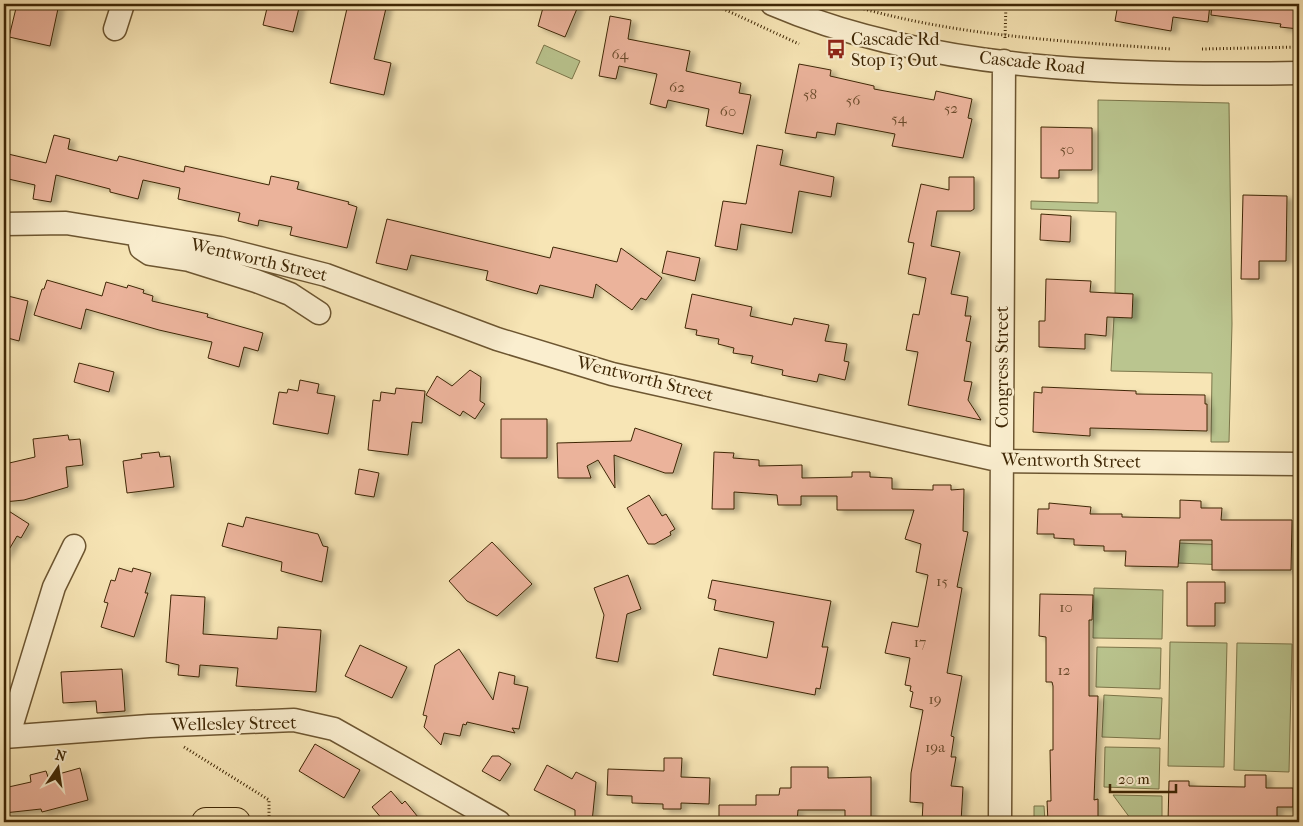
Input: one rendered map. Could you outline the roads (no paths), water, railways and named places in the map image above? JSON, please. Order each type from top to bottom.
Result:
[{"type":"main road","points":[[206,822],[236,822]]},
{"type":"street","points":[[115,29],[123,4]]},
{"type":"street","name":"Cascade Road","points":[[772,4],[831,27],[875,39],[918,48],[1004,61],[1114,71],[1228,75],[1299,73]]},
{"type":"street","name":"Congress Street","points":[[1000,822],[1004,61]]},
{"type":"street","name":"Wentworth Street","points":[[4,224],[66,223],[220,248],[326,275],[497,339],[612,374],[1002,461],[1299,464]]},
{"type":"street","points":[[138,235],[141,248],[150,254],[189,260],[256,281],[290,294],[319,313]]},
{"type":"street","points":[[6,737],[54,587],[74,546]]},
{"type":"street","name":"Wellesley Street","points":[[6,737],[149,726],[294,720],[334,729],[499,822]]},
{"type":"place","name":"Cascade Rd Stop 13 Out","points":[[836,49]]}]
